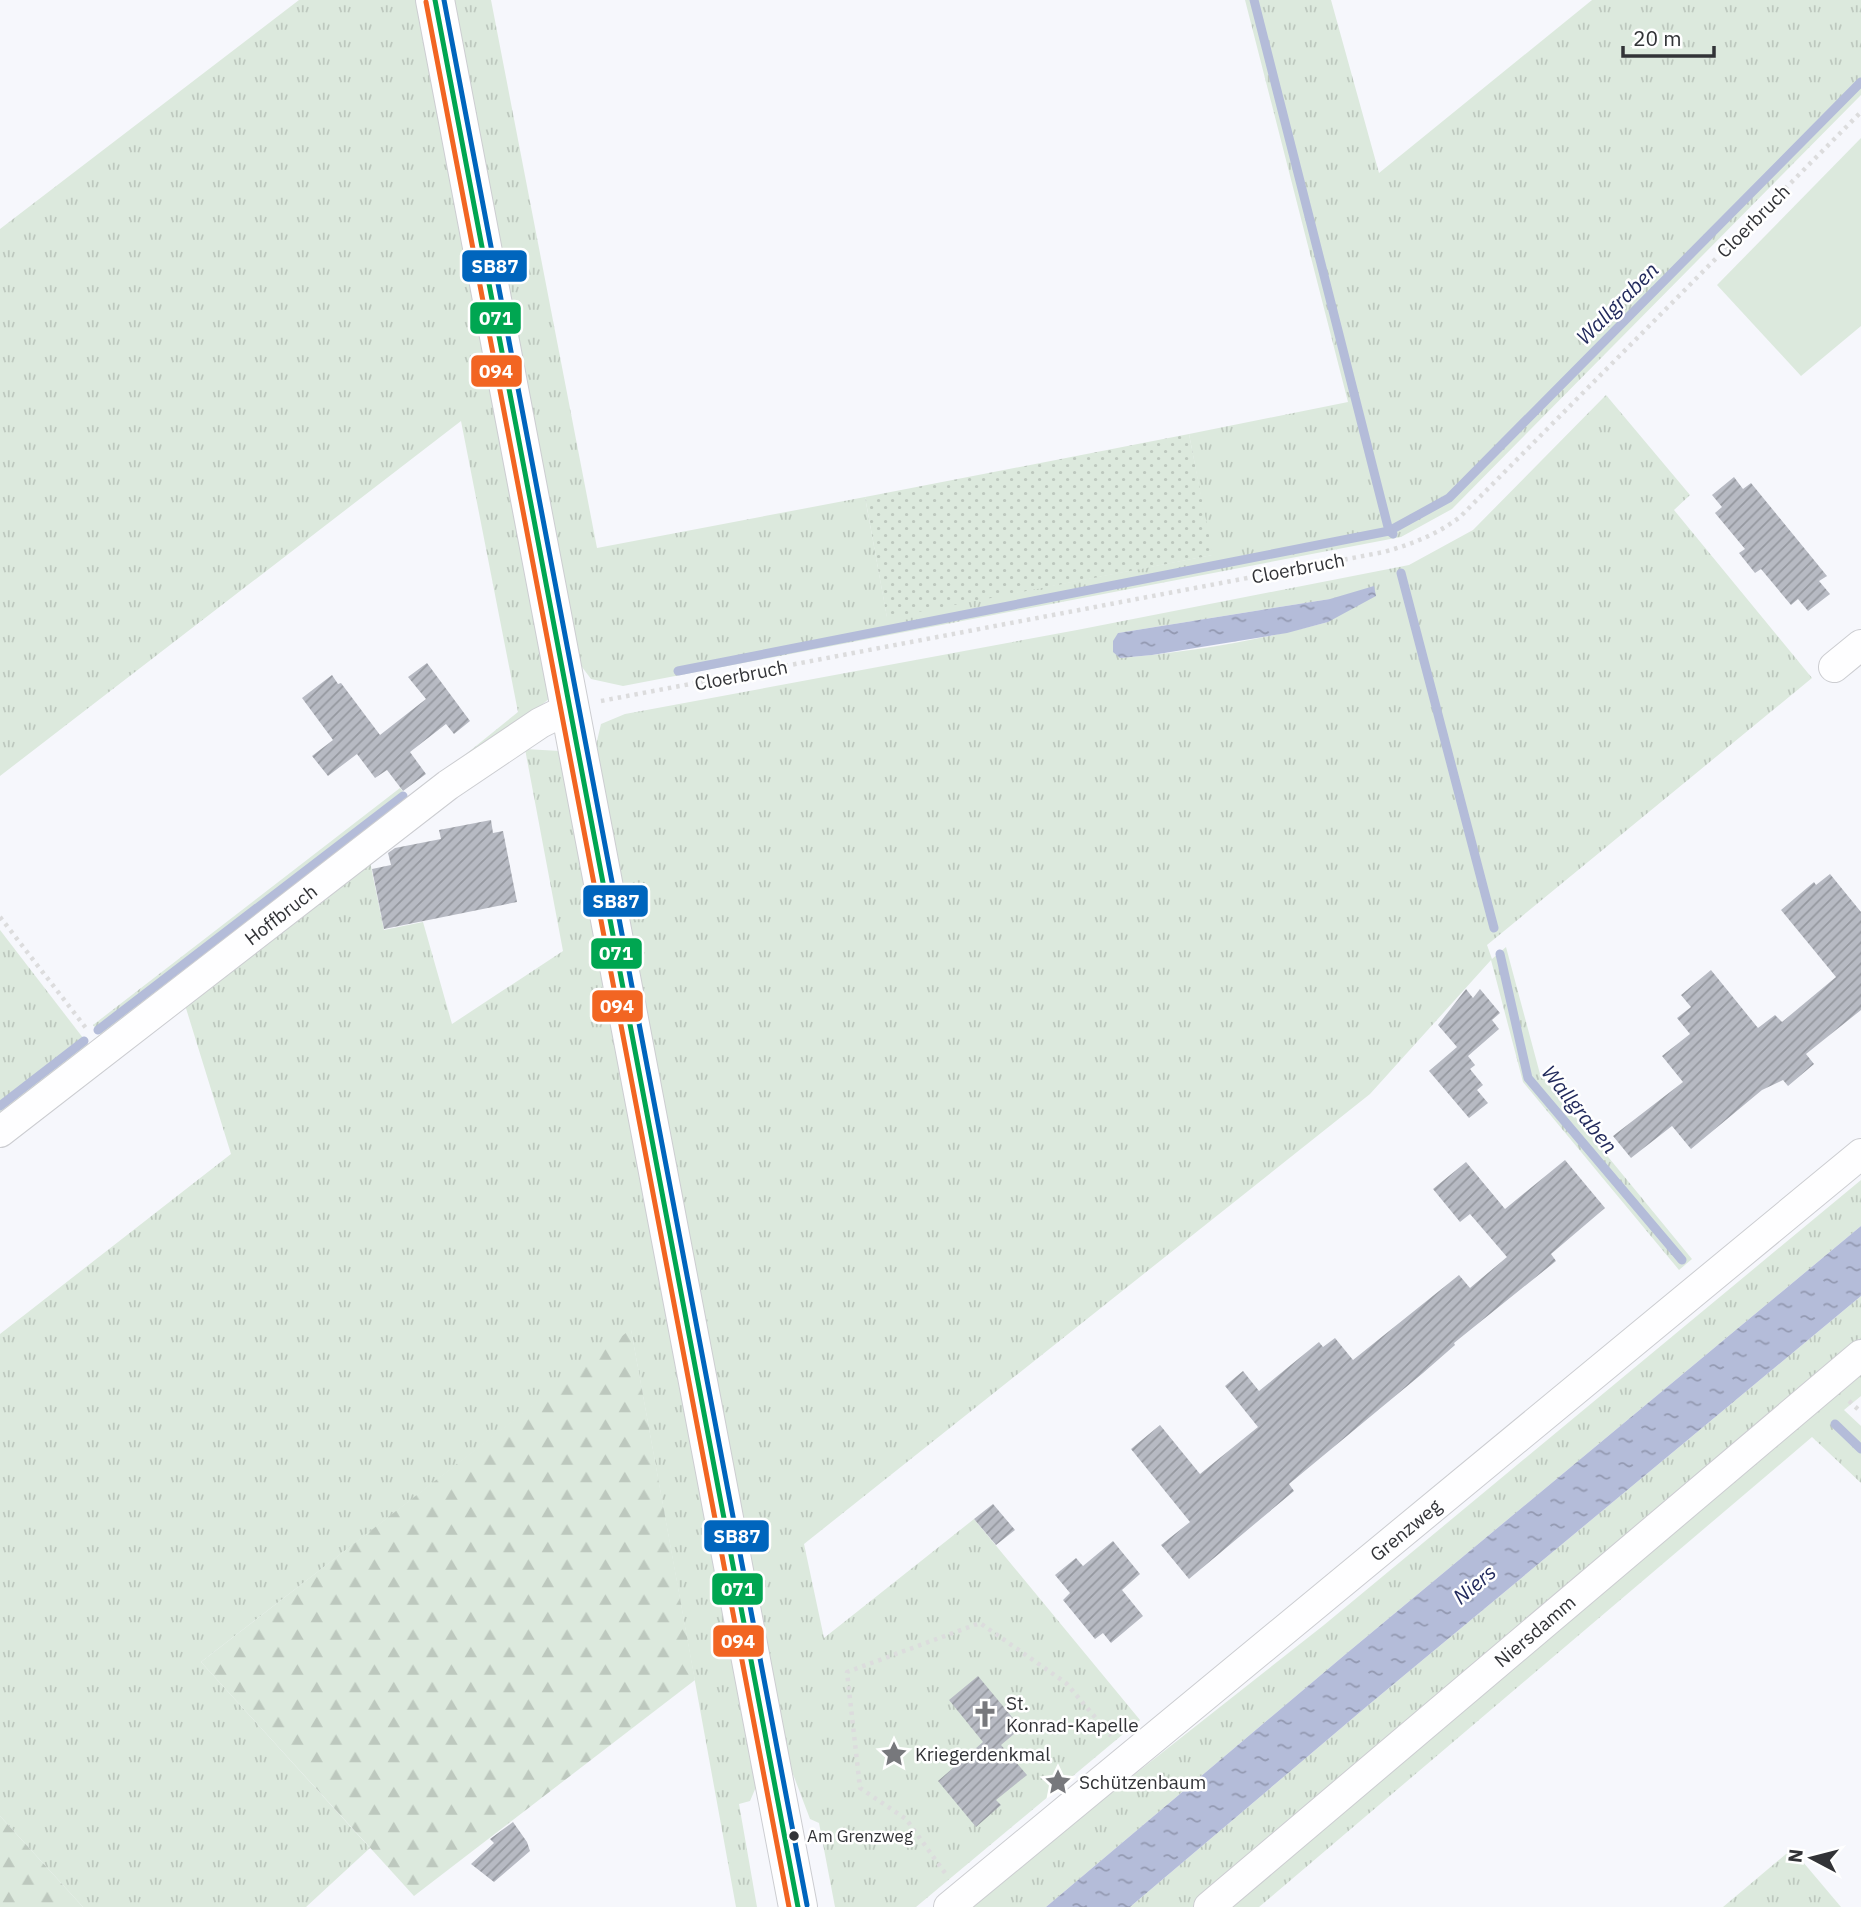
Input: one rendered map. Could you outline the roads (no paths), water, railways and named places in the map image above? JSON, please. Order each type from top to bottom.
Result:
[{"type":"main road","points":[[435,0],[798,1907]]},
{"type":"street","points":[[1834,667],[1861,645]]},
{"type":"street","name":"Hoffbruch","points":[[0,1132],[448,785],[540,723],[570,708]]},
{"type":"street","name":"Grenzweg","points":[[955,1902],[1861,1154]]},
{"type":"street","name":"Niersdamm","points":[[1209,1907],[1861,1355]]},
{"type":"water","points":[[1374,586],[1376,596],[1328,622],[1287,633],[1152,655],[1120,658],[1113,652],[1113,641],[1118,633],[1330,599]]},
{"type":"water","name":"Niers","points":[[1861,1226],[1861,1296],[1366,1707],[1130,1907],[1046,1907],[1347,1653]]},
{"type":"waterway","points":[[678,671],[1389,531],[1254,0]]},
{"type":"waterway","name":"Wallgraben","points":[[1393,534],[1389,531],[1449,498],[1861,82]]},
{"type":"waterway","name":"Wallgraben","points":[[1401,573],[1494,928]]},
{"type":"waterway","points":[[98,1030],[403,796]]},
{"type":"waterway","name":"Wallgraben","points":[[1500,954],[1528,1078],[1682,1260]]},
{"type":"waterway","points":[[0,1106],[84,1041]]},
{"type":"waterway","points":[[1835,1424],[1861,1449]]},
{"type":"place","name":"St. Konrad-Kapelle","points":[[985,1714]]},
{"type":"place","name":"Kriegerdenkmal","points":[[894,1754]]},
{"type":"place","name":"Schützenbaum","points":[[1058,1782]]},
{"type":"place","name":"Am Grenzweg","points":[[794,1836]]}]
